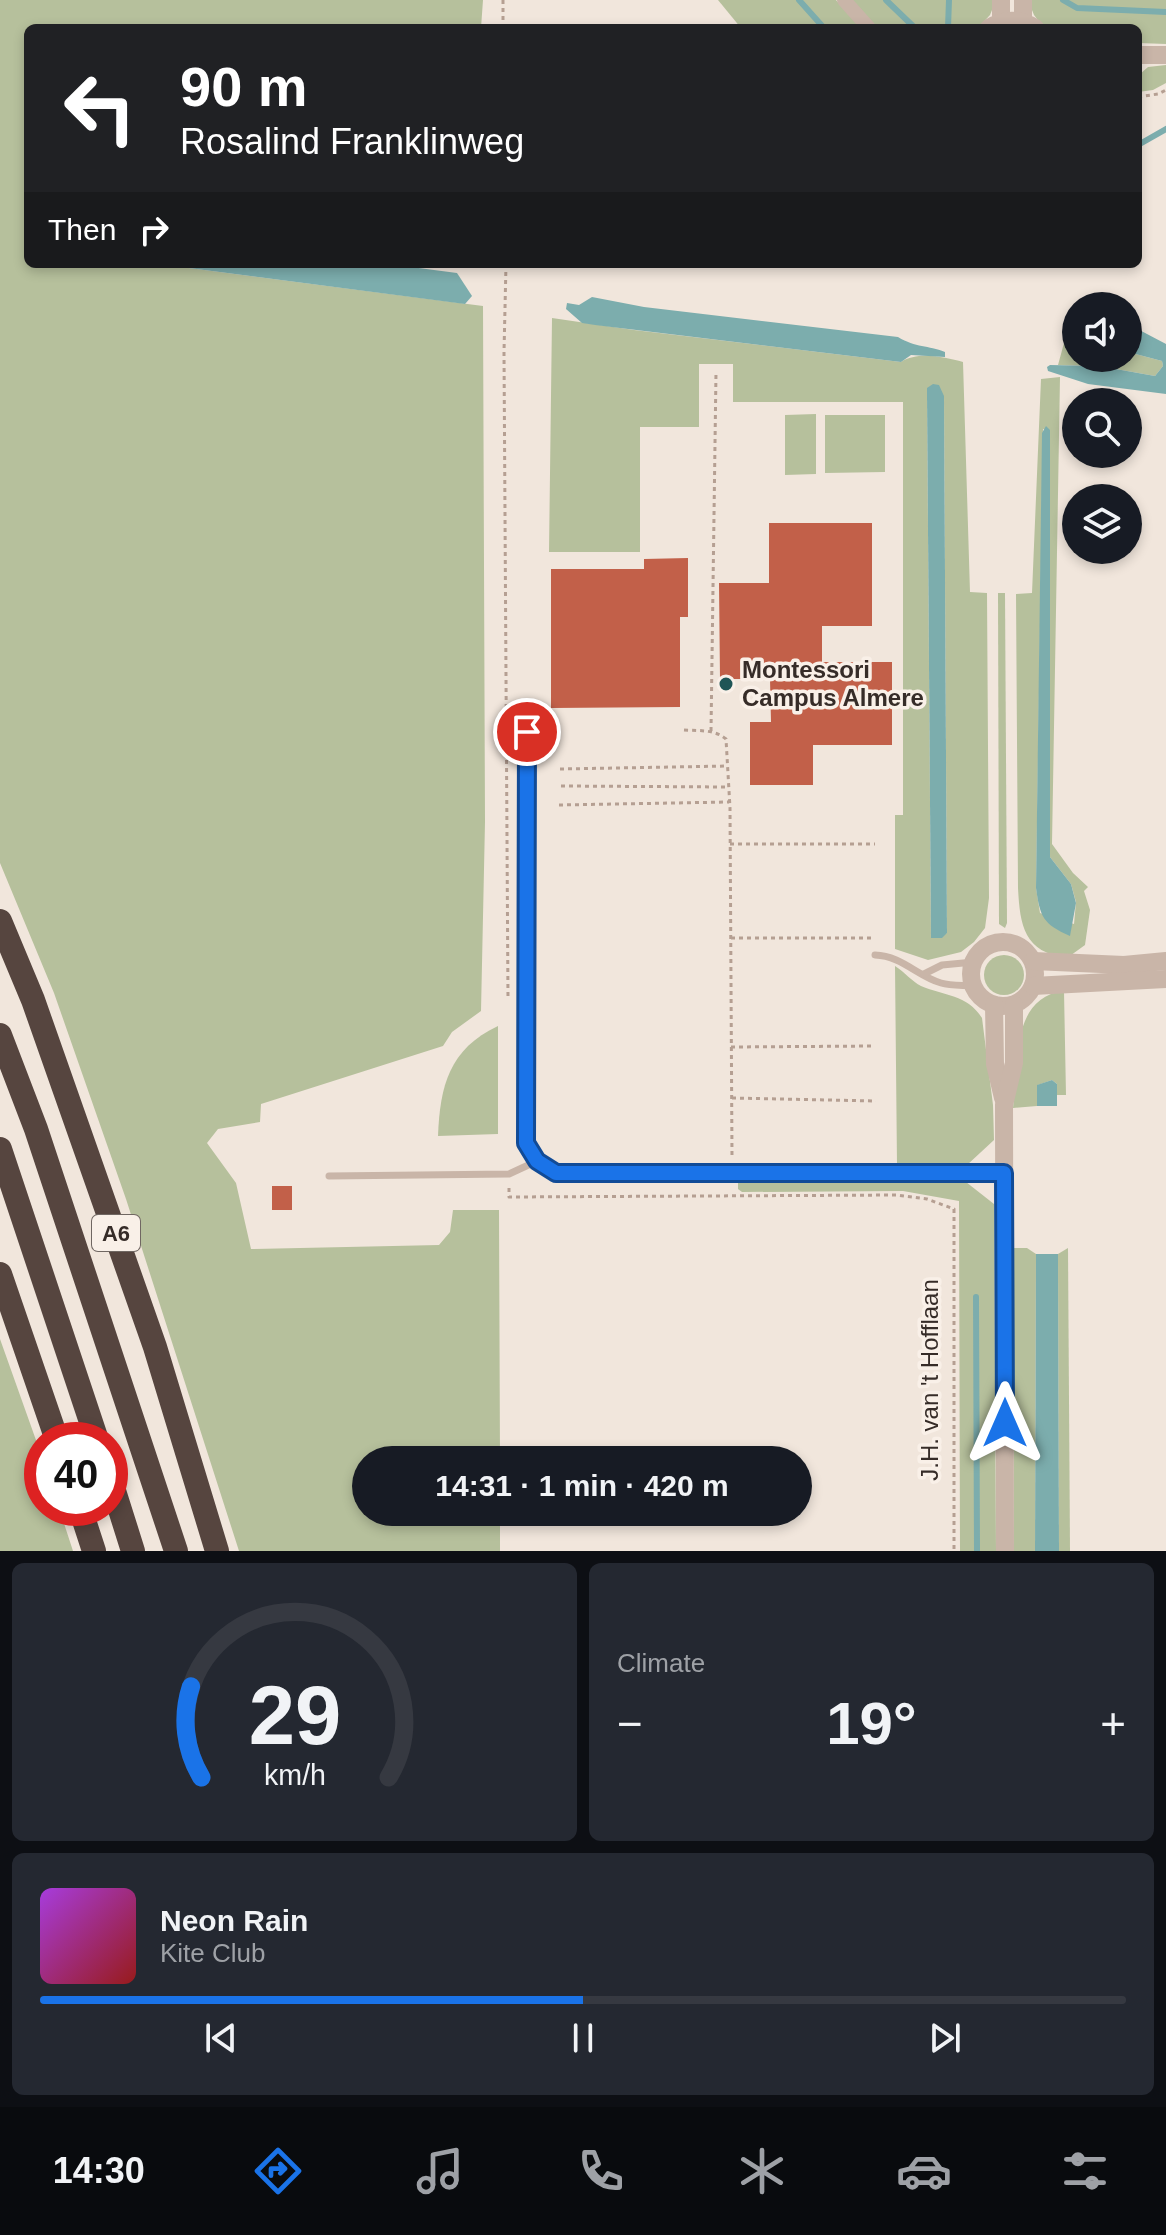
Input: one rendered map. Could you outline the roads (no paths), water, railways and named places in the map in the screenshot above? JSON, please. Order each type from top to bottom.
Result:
[{"type":"highway","name":"A6","points":[[0,921],[33,1000],[150,1332],[217,1551]]},
{"type":"highway","name":"A6","points":[[0,1035],[41,1144],[176,1551]]},
{"type":"highway","points":[[0,1149],[91,1422]]},
{"type":"highway","points":[[0,1274],[51,1422]]},
{"type":"highway","points":[[86,1526],[94,1551]]},
{"type":"highway","points":[[125,1526],[133,1551]]},
{"type":"street","points":[[844,0],[865,24]]},
{"type":"street","points":[[995,24],[1001,0]]},
{"type":"street","points":[[1023,0],[1029,24]]},
{"type":"street","points":[[527,732],[526,1143],[537,1161],[556,1173],[1004,1173]]},
{"type":"street","points":[[1001,943],[1015,945],[1026,951],[1033,961],[1033,986],[1014,1005],[994,1005],[982,998],[974,986],[974,962],[985,948],[1001,943]]},
{"type":"street","points":[[1033,961],[1124,965],[1166,961]]},
{"type":"street","points":[[1033,986],[1166,979]]},
{"type":"street","points":[[994,1005],[995,1064],[1004,1105],[1005,1551]]},
{"type":"street","points":[[1004,1105],[1014,1063],[1014,1005]]},
{"type":"lane","points":[[875,955],[889,955],[944,984],[974,986]]},
{"type":"lane","points":[[924,974],[942,965],[974,962]]},
{"type":"lane","points":[[329,1176],[509,1174],[537,1161]]},
{"type":"water","points":[[189,268],[419,268],[457,273],[472,296],[465,304]]},
{"type":"water","points":[[592,297],[644,307],[898,337],[945,352],[945,357],[911,355],[901,362],[595,325],[582,323],[566,309],[567,303],[579,305]]},
{"type":"water","points":[[1142,331],[1166,344],[1166,394],[1142,391],[1142,388],[1088,384],[1048,371],[1047,367],[1062,365],[1062,372],[1133,372],[1155,376],[1163,366],[1162,361],[1142,356]]},
{"type":"water","points":[[933,384],[939,385],[944,396],[947,933],[942,938],[931,938],[927,388]]},
{"type":"water","points":[[1046,426],[1050,430],[1050,857],[1071,884],[1076,903],[1070,936],[1054,928],[1044,918],[1036,888],[1042,433]]},
{"type":"water","points":[[1052,1080],[1057,1084],[1057,1106],[1037,1106],[1037,1085]]},
{"type":"water","points":[[1036,1254],[1058,1254],[1059,1551],[1035,1551]]},
{"type":"waterway","points":[[799,0],[820,24]]},
{"type":"waterway","points":[[886,0],[911,24]]},
{"type":"waterway","points":[[948,24],[949,0]]},
{"type":"waterway","points":[[1063,0],[1077,8],[1166,12]]},
{"type":"waterway","points":[[1142,143],[1166,129]]},
{"type":"waterway","points":[[976,1297],[977,1551]]},
{"type":"place","name":"Montessori Campus Almere","points":[[726,684]]}]
